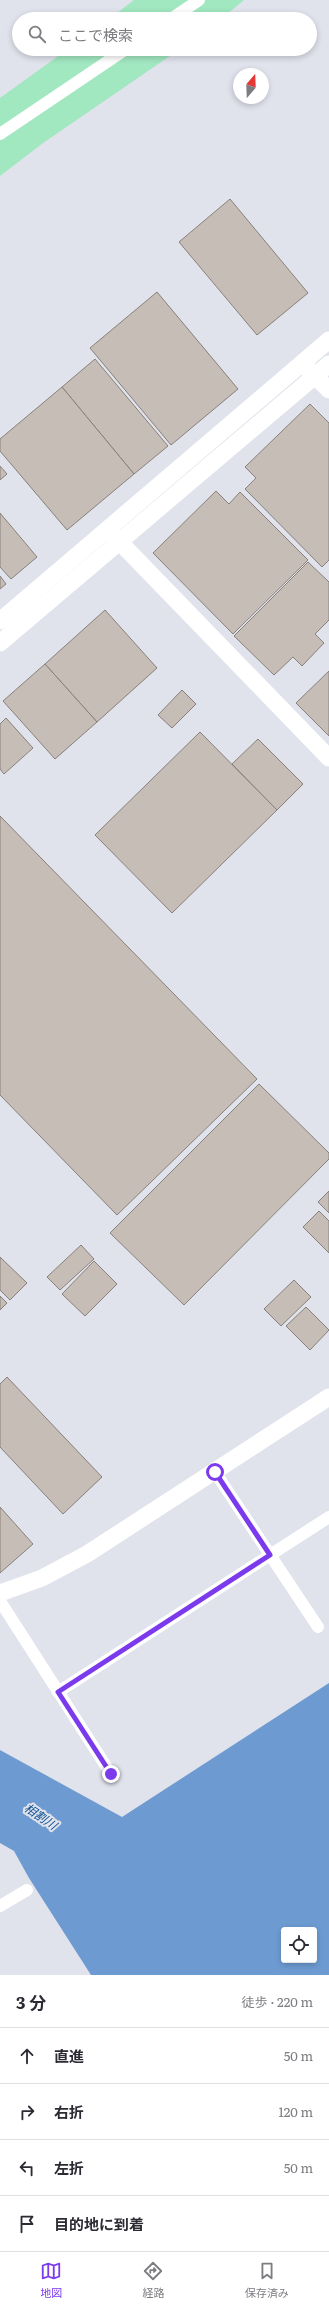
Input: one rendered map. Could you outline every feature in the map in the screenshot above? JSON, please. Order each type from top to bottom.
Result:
[{"type":"street","points":[[181,12],[199,0]]},
{"type":"street","points":[[0,134],[116,56]]},
{"type":"street","points":[[0,621],[329,340]]},
{"type":"street","points":[[302,363],[329,390]]},
{"type":"street","points":[[0,643],[329,364]]},
{"type":"street","points":[[108,529],[329,758]]},
{"type":"street","points":[[0,1593],[42,1578],[88,1554],[329,1397]]},
{"type":"street","points":[[215,1472],[318,1627]]},
{"type":"street","points":[[58,1692],[329,1517]]},
{"type":"street","points":[[0,1601],[111,1774]]},
{"type":"street","points":[[0,1906],[28,1890]]},
{"type":"green space","points":[[134,0],[244,0],[229,12],[118,12]]},
{"type":"green space","points":[[58,56],[170,56],[43,143],[0,176],[0,98]]},
{"type":"water","name":"相割川","points":[[329,1683],[329,1975],[91,1975],[29,1878],[14,1851],[0,1843],[0,1750],[122,1817]]},
{"type":"building","points":[[230,199],[308,293],[257,335],[179,242]]},
{"type":"building","points":[[157,292],[238,389],[171,445],[90,348]]},
{"type":"building","points":[[95,359],[168,446],[134,474],[62,387]]},
{"type":"building","points":[[62,387],[134,474],[67,530],[0,451],[0,439]]},
{"type":"building","points":[[310,404],[329,423],[329,560],[322,567],[245,489],[256,478],[245,467]]},
{"type":"building","points":[[0,466],[7,474],[0,480]]},
{"type":"building","points":[[216,491],[229,504],[240,492],[308,560],[233,634],[153,553]]},
{"type":"building","points":[[0,513],[37,557],[11,579],[0,567]]},
{"type":"building","points":[[308,562],[329,582],[329,620],[315,634],[324,643],[302,666],[293,657],[274,675],[234,636]]},
{"type":"building","points":[[0,576],[6,584],[0,589]]},
{"type":"building","points":[[105,610],[157,668],[97,722],[45,664]]},
{"type":"building","points":[[45,664],[97,722],[55,759],[3,701]]},
{"type":"building","points":[[329,671],[329,736],[296,703]]},
{"type":"building","points":[[182,690],[196,704],[172,728],[158,715]]},
{"type":"building","points":[[6,718],[33,748],[4,774],[0,769],[0,724]]},
{"type":"building","points":[[200,732],[277,810],[172,913],[95,835]]},
{"type":"building","points":[[258,739],[303,784],[277,810],[232,764]]},
{"type":"building","points":[[0,816],[257,1079],[117,1215],[0,1095]]},
{"type":"building","points":[[259,1084],[329,1153],[329,1159],[184,1305],[110,1233]]},
{"type":"building","points":[[329,1191],[329,1213],[318,1202]]},
{"type":"building","points":[[319,1211],[329,1221],[329,1253],[303,1227]]},
{"type":"building","points":[[81,1245],[94,1259],[60,1290],[47,1277]]},
{"type":"building","points":[[0,1257],[27,1283],[10,1300],[0,1290]]},
{"type":"building","points":[[94,1261],[117,1284],[85,1316],[62,1294]]},
{"type":"building","points":[[294,1280],[311,1297],[281,1326],[264,1309]]},
{"type":"building","points":[[0,1296],[7,1303],[0,1310]]},
{"type":"building","points":[[306,1307],[329,1330],[310,1350],[286,1326]]},
{"type":"building","points":[[7,1377],[102,1477],[63,1514],[0,1447],[0,1384]]},
{"type":"building","points":[[0,1507],[33,1544],[0,1573]]},
{"type":"route","points":[[111,1774],[58,1692],[270,1555],[215,1472]]}]
